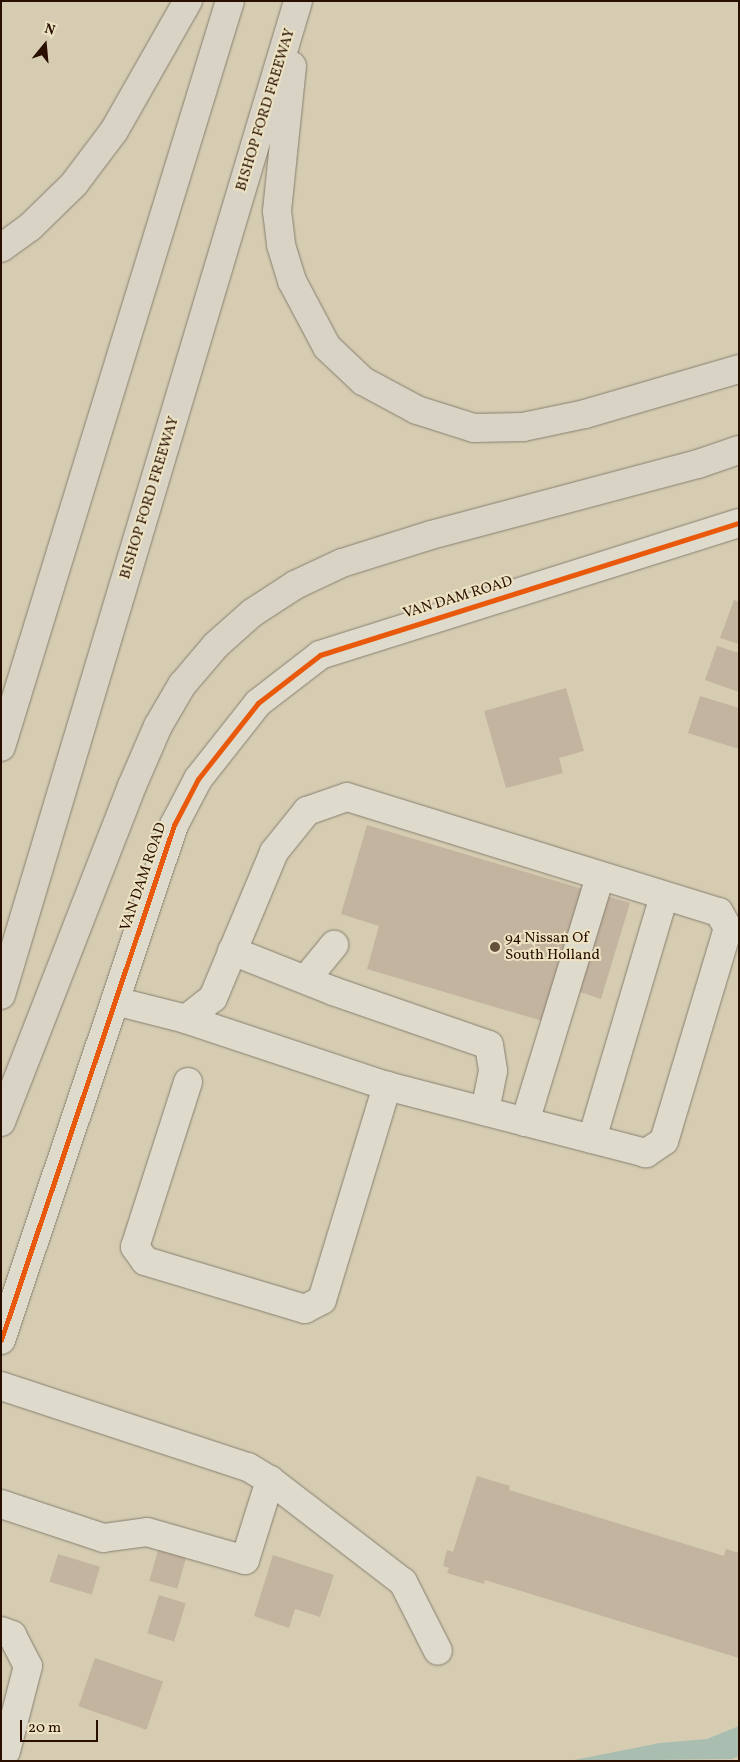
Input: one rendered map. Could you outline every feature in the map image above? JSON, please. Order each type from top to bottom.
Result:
[{"type":"highway","points":[[1,248],[30,227],[74,184],[114,131],[188,1]]},
{"type":"highway","points":[[1,747],[230,1]]},
{"type":"highway","points":[[299,1],[280,169],[277,212],[281,245],[292,281],[327,347],[363,381],[417,410],[474,428],[523,427],[585,414],[739,369]]},
{"type":"highway","name":"BISHOP FORD FREEWAY","points":[[1,995],[299,1]]},
{"type":"highway","points":[[1,1122],[132,786],[158,726],[182,685],[216,644],[266,604],[295,585],[342,563],[430,535],[698,464],[739,450]]},
{"type":"street","name":"VAN DAM ROAD","points":[[1,1340],[174,825],[198,779],[258,703],[320,655],[739,523]]},
{"type":"street","points":[[115,1001],[186,1019],[387,1086],[646,1153],[664,1141],[728,928],[719,912],[347,797],[307,812],[274,852],[213,998],[186,1019]]},
{"type":"street","points":[[525,1122],[600,876]]},
{"type":"street","points":[[592,1139],[664,896]]},
{"type":"street","points":[[307,978],[334,945]]},
{"type":"street","points":[[232,951],[307,978],[333,990],[489,1045],[492,1071],[485,1111]]},
{"type":"street","points":[[188,1082],[136,1247],[145,1261],[304,1309],[322,1300],[387,1086]]},
{"type":"street","points":[[1,1386],[248,1467],[270,1480],[403,1582],[438,1651]]},
{"type":"street","points":[[1,1504],[103,1538],[147,1532],[245,1560],[270,1480]]},
{"type":"street","points":[[1,1631],[12,1635],[28,1666],[6,1751]]},
{"type":"shaded area","points":[[739,1726],[739,1756],[732,1759],[569,1761],[660,1743],[707,1739]]},
{"type":"building","points":[[734,600],[739,602],[739,644],[720,638]]},
{"type":"building","points":[[717,646],[739,653],[739,692],[705,680]]},
{"type":"building","points":[[566,688],[584,751],[559,758],[563,773],[506,788],[484,711]]},
{"type":"building","points":[[700,696],[739,708],[739,749],[688,733]]},
{"type":"building","name":"94 Nissan Of South Holland","points":[[367,825],[630,903],[601,999],[577,991],[566,1028],[367,969],[379,926],[341,914]]},
{"type":"building","points":[[477,1476],[510,1486],[509,1490],[724,1556],[726,1549],[739,1553],[739,1658],[485,1580],[484,1584],[447,1573],[449,1568],[443,1566],[447,1550],[453,1552]]},
{"type":"building","points":[[159,1547],[187,1555],[177,1589],[149,1581]]},
{"type":"building","points":[[58,1554],[100,1567],[92,1595],[50,1582]]},
{"type":"building","points":[[273,1555],[334,1575],[320,1617],[295,1609],[289,1628],[254,1616]]},
{"type":"building","points":[[159,1595],[186,1603],[174,1641],[147,1633]]},
{"type":"building","points":[[95,1658],[163,1681],[146,1730],[78,1706]]},
{"type":"cycle path","points":[[1,1340],[174,825],[198,779],[258,703],[320,655],[739,523]]},
{"type":"place","name":"94 Nissan Of South Holland","points":[[495,947]]}]
